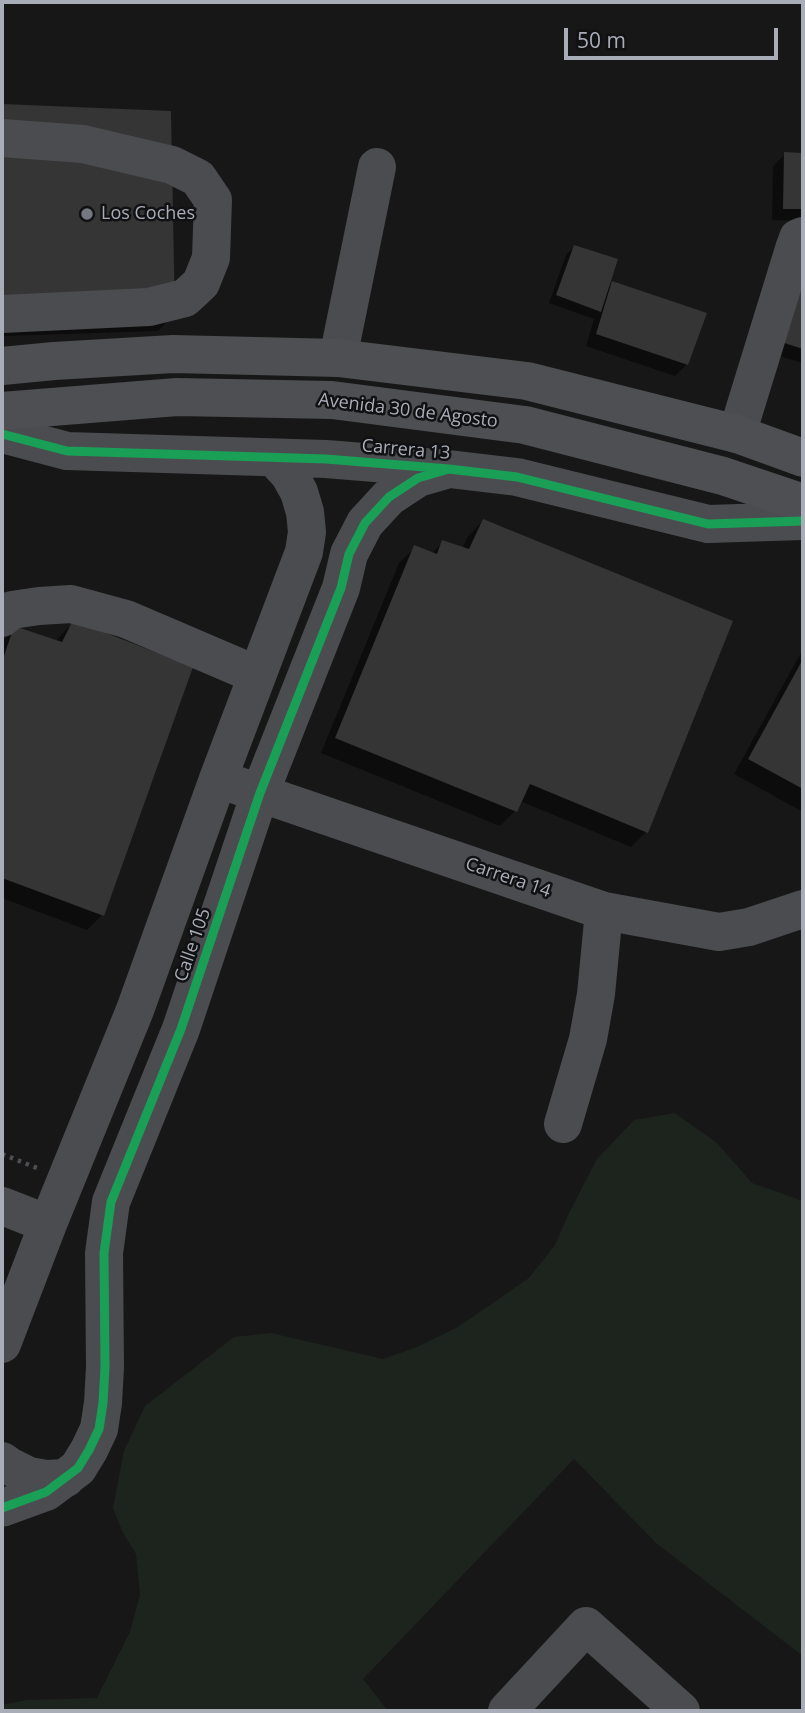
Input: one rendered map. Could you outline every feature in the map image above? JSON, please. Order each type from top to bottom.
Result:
[{"type":"main road","points":[[2,366],[173,354],[338,358],[527,381],[737,434],[803,458]]},
{"type":"main road","name":"Avenida 30 de Agosto","points":[[2,411],[177,397],[332,400],[525,425],[723,476],[803,503]]},
{"type":"street","points":[[2,138],[83,144],[172,166],[198,178],[213,200],[211,258],[201,283],[185,298],[149,307],[2,314]]},
{"type":"street","points":[[338,358],[377,167]]},
{"type":"street","points":[[737,434],[793,249],[803,236]]},
{"type":"street","name":"Carrera 13","points":[[2,434],[67,451],[326,460],[449,469],[517,477],[708,523],[803,521]]},
{"type":"street","name":"Calle 105","points":[[2,1344],[135,1010],[304,552],[307,532],[299,492],[289,474],[275,459]]},
{"type":"street","name":"Calle 105","points":[[66,1478],[78,1468],[99,1429],[105,1367],[104,1253],[111,1202],[181,1029],[260,793],[341,588],[349,554],[365,523],[389,497],[418,478],[449,469]]},
{"type":"street","points":[[297,571],[304,563],[314,559],[326,560],[335,567],[340,576],[341,588]]},
{"type":"street","points":[[2,618],[20,606],[72,604],[126,619],[257,675]]},
{"type":"street","name":"Carrera 14","points":[[218,779],[604,911],[719,932],[749,927],[803,909]]},
{"type":"street","points":[[564,1124],[588,1039],[596,994],[604,911]]},
{"type":"street","points":[[135,1010],[181,1029]]},
{"type":"street","points":[[2,1206],[48,1224]]},
{"type":"street","points":[[2,1461],[29,1476],[66,1478]]},
{"type":"street","points":[[2,1508],[46,1492],[66,1478]]},
{"type":"street","points":[[507,1711],[586,1626],[673,1709]]},
{"type":"shaded area","points":[[675,1113],[717,1143],[752,1183],[803,1201],[803,1656],[656,1543],[574,1459],[363,1679],[388,1711],[2,1711],[2,1705],[27,1700],[97,1698],[130,1632],[140,1595],[136,1554],[123,1533],[113,1508],[124,1451],[145,1406],[234,1337],[271,1333],[383,1359],[417,1347],[458,1327],[529,1278],[555,1245],[597,1159],[634,1120]]},
{"type":"building","name":"Los Coches","points":[[2,104],[171,111],[175,317],[2,322]]},
{"type":"building","points":[[784,152],[803,153],[803,209],[783,209]]},
{"type":"building","points":[[574,245],[618,259],[601,312],[556,295]]},
{"type":"building","points":[[612,281],[707,313],[688,365],[596,334]]},
{"type":"building","points":[[791,281],[803,285],[803,349],[775,340]]},
{"type":"building","points":[[483,519],[733,621],[648,833],[530,784],[517,812],[335,738],[414,545],[437,554],[442,540],[469,549]]},
{"type":"building","points":[[73,620],[193,667],[104,916],[2,878],[2,662],[14,626],[62,642]]},
{"type":"building","points":[[803,659],[803,789],[748,759]]},
{"type":"cycle path","points":[[2,434],[67,451],[326,459],[449,469],[517,477],[708,524],[803,521]]},
{"type":"cycle path","points":[[2,1508],[46,1492],[78,1468],[99,1429],[105,1367],[104,1253],[111,1202],[181,1029],[260,793],[341,588],[349,554],[365,523],[389,497],[418,478],[449,469]]},
{"type":"place","name":"Los Coches","points":[[87,214]]}]
